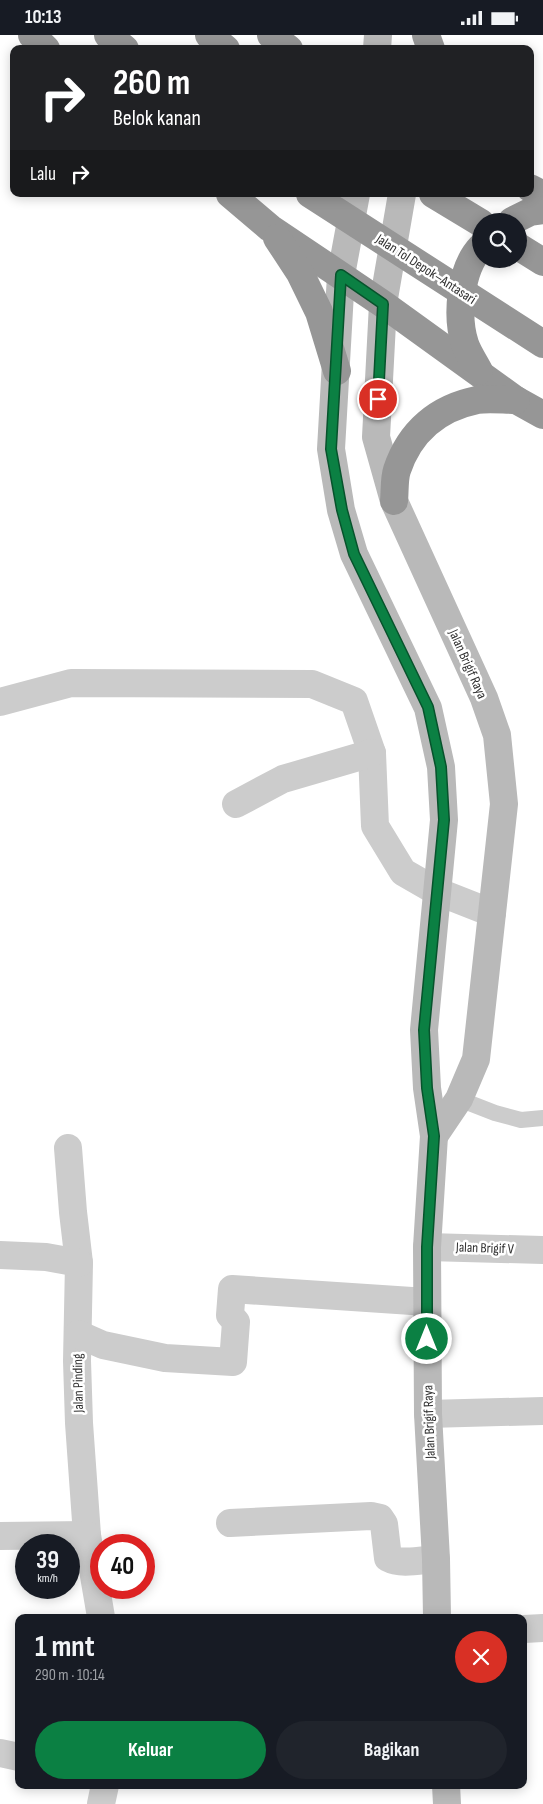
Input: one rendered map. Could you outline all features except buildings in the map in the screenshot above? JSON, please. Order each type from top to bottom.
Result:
[{"type":"highway","points":[[32,35],[42,45]]},
{"type":"highway","points":[[108,35],[120,45]]},
{"type":"highway","points":[[209,35],[221,45]]},
{"type":"highway","points":[[234,197],[270,228],[383,304],[516,400],[543,415]]},
{"type":"highway","name":"Jalan Tol Depok–Antasari","points":[[315,197],[543,344]]},
{"type":"highway","points":[[438,197],[472,218]]},
{"type":"highway","points":[[527,214],[543,210]]},
{"type":"highway","points":[[270,228],[300,273],[319,312],[337,371]]},
{"type":"highway","points":[[527,252],[543,261]]},
{"type":"highway","points":[[472,264],[464,279],[460,311],[465,344],[480,373]]},
{"type":"highway","points":[[394,501],[397,471],[408,445],[427,422],[451,407],[479,400],[516,400]]},
{"type":"street","name":"Jalan Brigif Raya","points":[[355,197],[341,275],[337,371],[331,449],[342,510],[354,554],[428,707],[441,767],[444,811],[424,1030],[427,1088],[434,1136],[427,1247],[427,1302],[428,1414],[436,1559],[437,1614]]},
{"type":"street","name":"Jalan Brigif Raya","points":[[401,197],[383,304],[376,437],[394,501],[484,698],[496,735],[504,804],[476,1059],[459,1099],[434,1136]]},
{"type":"street","points":[[0,701],[71,683],[312,683],[354,701],[372,753],[375,827],[403,872],[436,891],[492,913]]},
{"type":"street","points":[[236,805],[283,779],[372,753]]},
{"type":"street","name":"Jalan Pinding","points":[[68,1148],[72,1212],[79,1263],[79,1423],[87,1535],[100,1614]]},
{"type":"street","name":"Jalan Brigif V","points":[[427,1247],[543,1250]]},
{"type":"street","points":[[0,1255],[46,1257],[79,1263]]},
{"type":"street","points":[[78,1334],[103,1345],[166,1358],[233,1362],[236,1322],[230,1315],[232,1289],[282,1294],[427,1302]]},
{"type":"street","points":[[428,1414],[543,1411]]},
{"type":"street","points":[[230,1523],[371,1516],[380,1518],[384,1524],[388,1558],[393,1561],[436,1559]]},
{"type":"street","points":[[0,1536],[87,1535]]},
{"type":"street","points":[[527,1629],[543,1628]]},
{"type":"street","points":[[0,1753],[15,1756]]},
{"type":"street","points":[[101,1804],[104,1789]]},
{"type":"street","points":[[446,1789],[448,1804]]},
{"type":"lane","points":[[459,1099],[495,1113],[521,1120],[543,1118]]},
{"type":"route","points":[[378,399],[383,304],[341,275],[337,371],[331,449],[342,510],[354,554],[428,707],[441,767],[444,820],[424,1030],[427,1088],[434,1136],[427,1247],[427,1339]]}]
